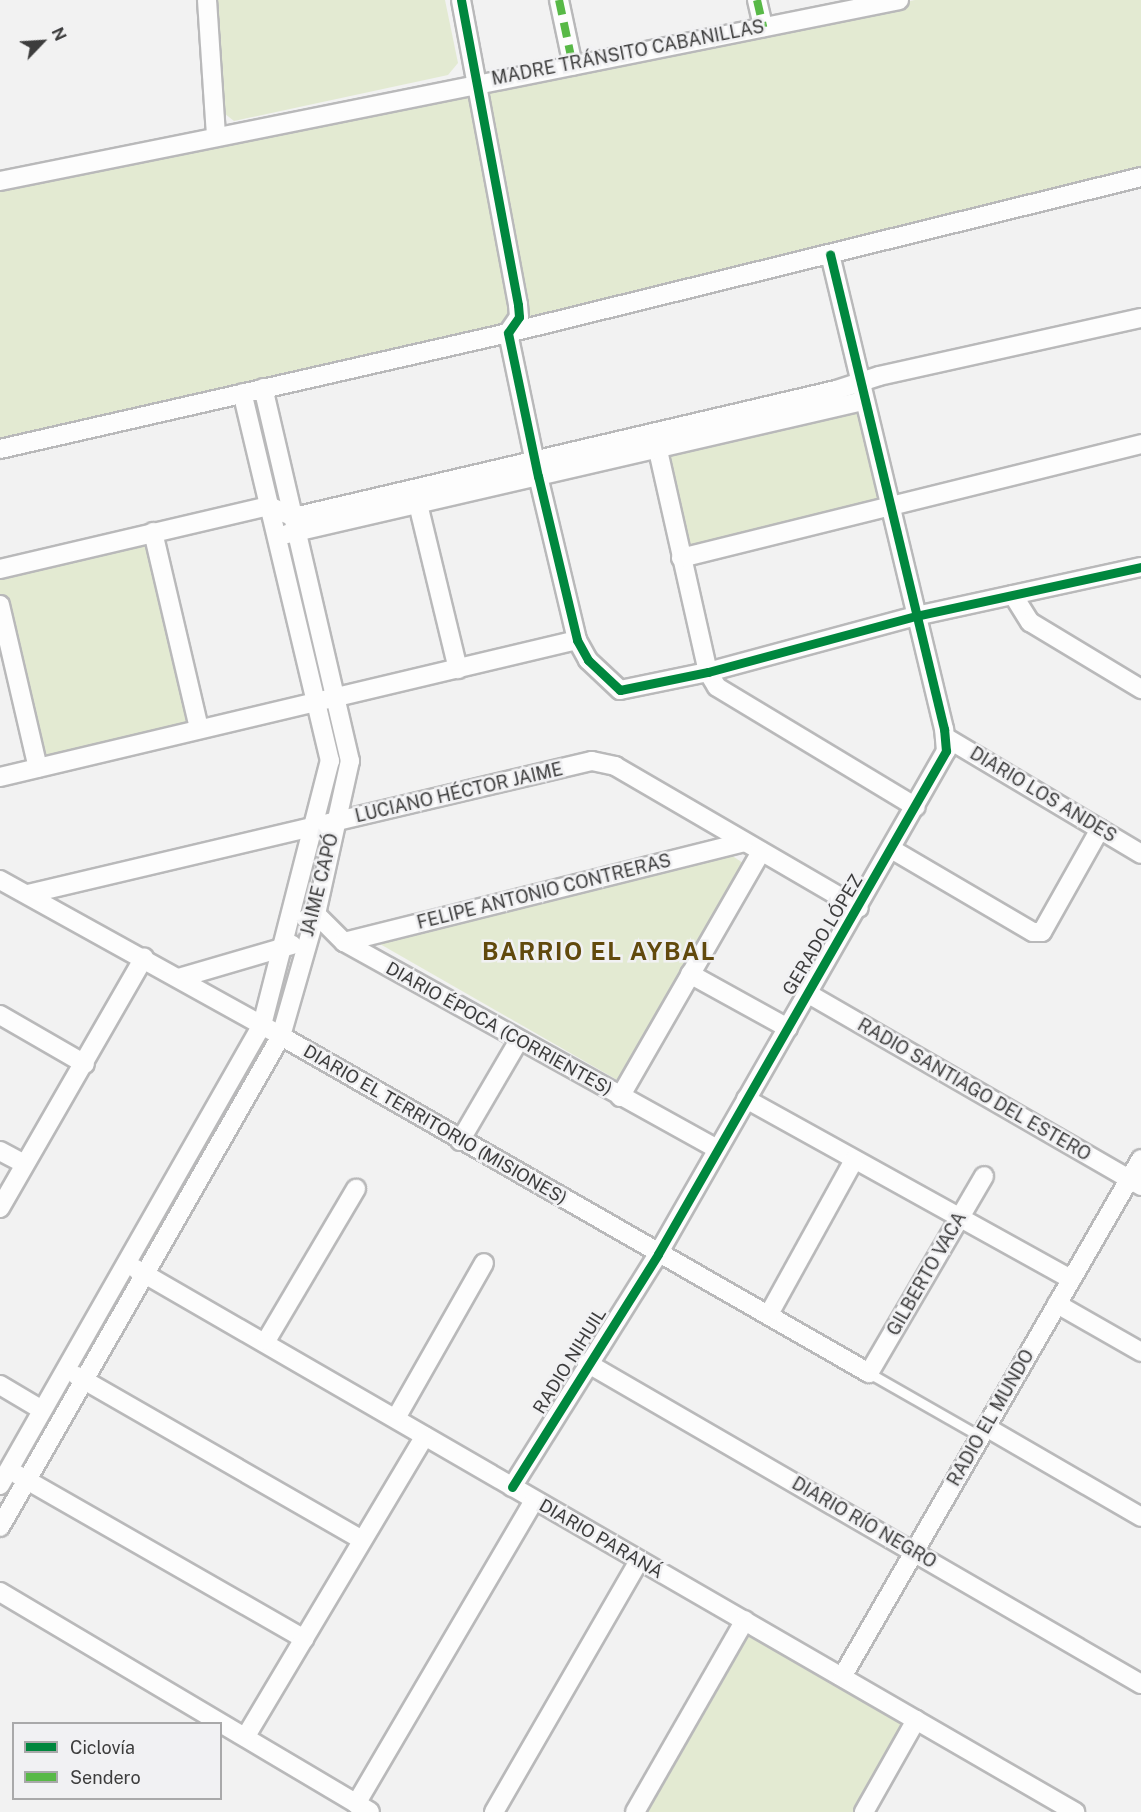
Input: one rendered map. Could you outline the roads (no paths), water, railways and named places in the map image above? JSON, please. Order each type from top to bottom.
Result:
[{"type":"street","points":[[207,0],[216,137]]},
{"type":"street","points":[[461,0],[480,82],[518,305],[519,317],[508,333],[537,468],[577,640],[588,660],[620,690],[708,672],[916,616],[1141,567]]},
{"type":"street","points":[[559,0],[573,66]]},
{"type":"street","points":[[757,0],[763,27]]},
{"type":"street","name":"MADRE TRÁNSITO CABANILLAS","points":[[0,181],[480,82],[573,66],[763,27],[855,4],[899,0]]},
{"type":"street","points":[[0,449],[508,333],[1141,177]]},
{"type":"street","name":"GERADO LÓPEZ","points":[[658,1254],[807,993],[859,908],[946,751],[945,737],[858,381],[830,255]]},
{"type":"street","points":[[276,537],[296,524],[656,440],[836,390],[858,381],[1141,318]]},
{"type":"street","name":"JAIME CAPÓ","points":[[0,1527],[86,1381],[281,1036],[316,914],[350,761],[263,388]]},
{"type":"street","name":"JAIME CAPÓ","points":[[4,1478],[129,1265],[262,1025],[285,946],[287,928],[330,761],[242,393]]},
{"type":"street","points":[[656,440],[863,401]]},
{"type":"street","points":[[656,440],[708,672],[728,696],[916,807]]},
{"type":"street","points":[[681,558],[889,504],[1141,444]]},
{"type":"street","points":[[0,569],[269,506],[296,524],[418,504],[537,468]]},
{"type":"street","points":[[418,504],[458,669]]},
{"type":"street","points":[[153,532],[199,728]]},
{"type":"street","points":[[1013,595],[1030,622],[1141,688]]},
{"type":"street","points":[[1,611],[38,768]]},
{"type":"street","points":[[0,777],[577,640]]},
{"type":"street","name":"DIARIO LOS ANDES","points":[[945,737],[1141,854]]},
{"type":"street","name":"LUCIANO HÉCTOR JAIME","points":[[28,894],[592,762],[615,766],[859,908]]},
{"type":"street","points":[[892,850],[1033,932],[1042,932],[1100,829]]},
{"type":"street","name":"FELIPE ANTONIO CONTRERAS","points":[[344,942],[744,843]]},
{"type":"street","points":[[620,1096],[761,852]]},
{"type":"street","name":"DIARIO EL TERRITORIO (MISIONES)","points":[[0,880],[144,958],[460,1141],[658,1254],[769,1314],[869,1373]]},
{"type":"street","points":[[287,928],[316,914]]},
{"type":"street","name":"DIARIO ÉPOCA (CORRIENTES)","points":[[316,914],[344,942],[718,1149]]},
{"type":"street","points":[[178,978],[285,946],[306,943]]},
{"type":"street","points":[[0,1208],[144,958]]},
{"type":"street","points":[[690,974],[788,1028]]},
{"type":"street","name":"RADIO SANTIAGO DEL ESTERO","points":[[807,993],[1135,1183]]},
{"type":"street","points":[[0,1015],[85,1064]]},
{"type":"street","points":[[460,1141],[519,1040]]},
{"type":"street","points":[[746,1099],[1071,1279]]},
{"type":"street","points":[[0,1151],[24,1164]]},
{"type":"street","name":"RADIO EL MUNDO","points":[[842,1677],[1071,1279],[1135,1183],[1141,1159]]},
{"type":"street","points":[[769,1314],[854,1160]]},
{"type":"street","name":"GILBERTO VACA","points":[[869,1373],[984,1176]]},
{"type":"street","points":[[266,1341],[356,1189]]},
{"type":"street","name":"RADIO NIHUIL","points":[[512,1487],[587,1363],[658,1254]]},
{"type":"street","points":[[396,1418],[484,1263]]},
{"type":"street","name":"DIARIO PARANÁ","points":[[129,1265],[266,1341],[424,1436],[1074,1812]]},
{"type":"street","points":[[1057,1304],[1141,1352]]},
{"type":"street","name":"DIARIO RÍO NEGRO","points":[[587,1363],[1141,1684]]},
{"type":"street","points":[[66,1371],[362,1540]]},
{"type":"street","points":[[0,1385],[42,1410]]},
{"type":"street","points":[[984,1432],[1141,1517]]},
{"type":"street","points":[[246,1736],[424,1436]]},
{"type":"street","points":[[4,1478],[28,1480],[304,1639]]},
{"type":"street","points":[[0,1592],[246,1736],[363,1808],[534,1500]]},
{"type":"street","points":[[494,1812],[639,1561]]},
{"type":"street","points":[[635,1812],[745,1620]]},
{"type":"street","points":[[864,1812],[916,1720]]},
{"type":"lane","points":[[869,1373],[984,1432]]},
{"type":"district","name":"BARRIO EL AYBAL","points":[[599,952]]}]
